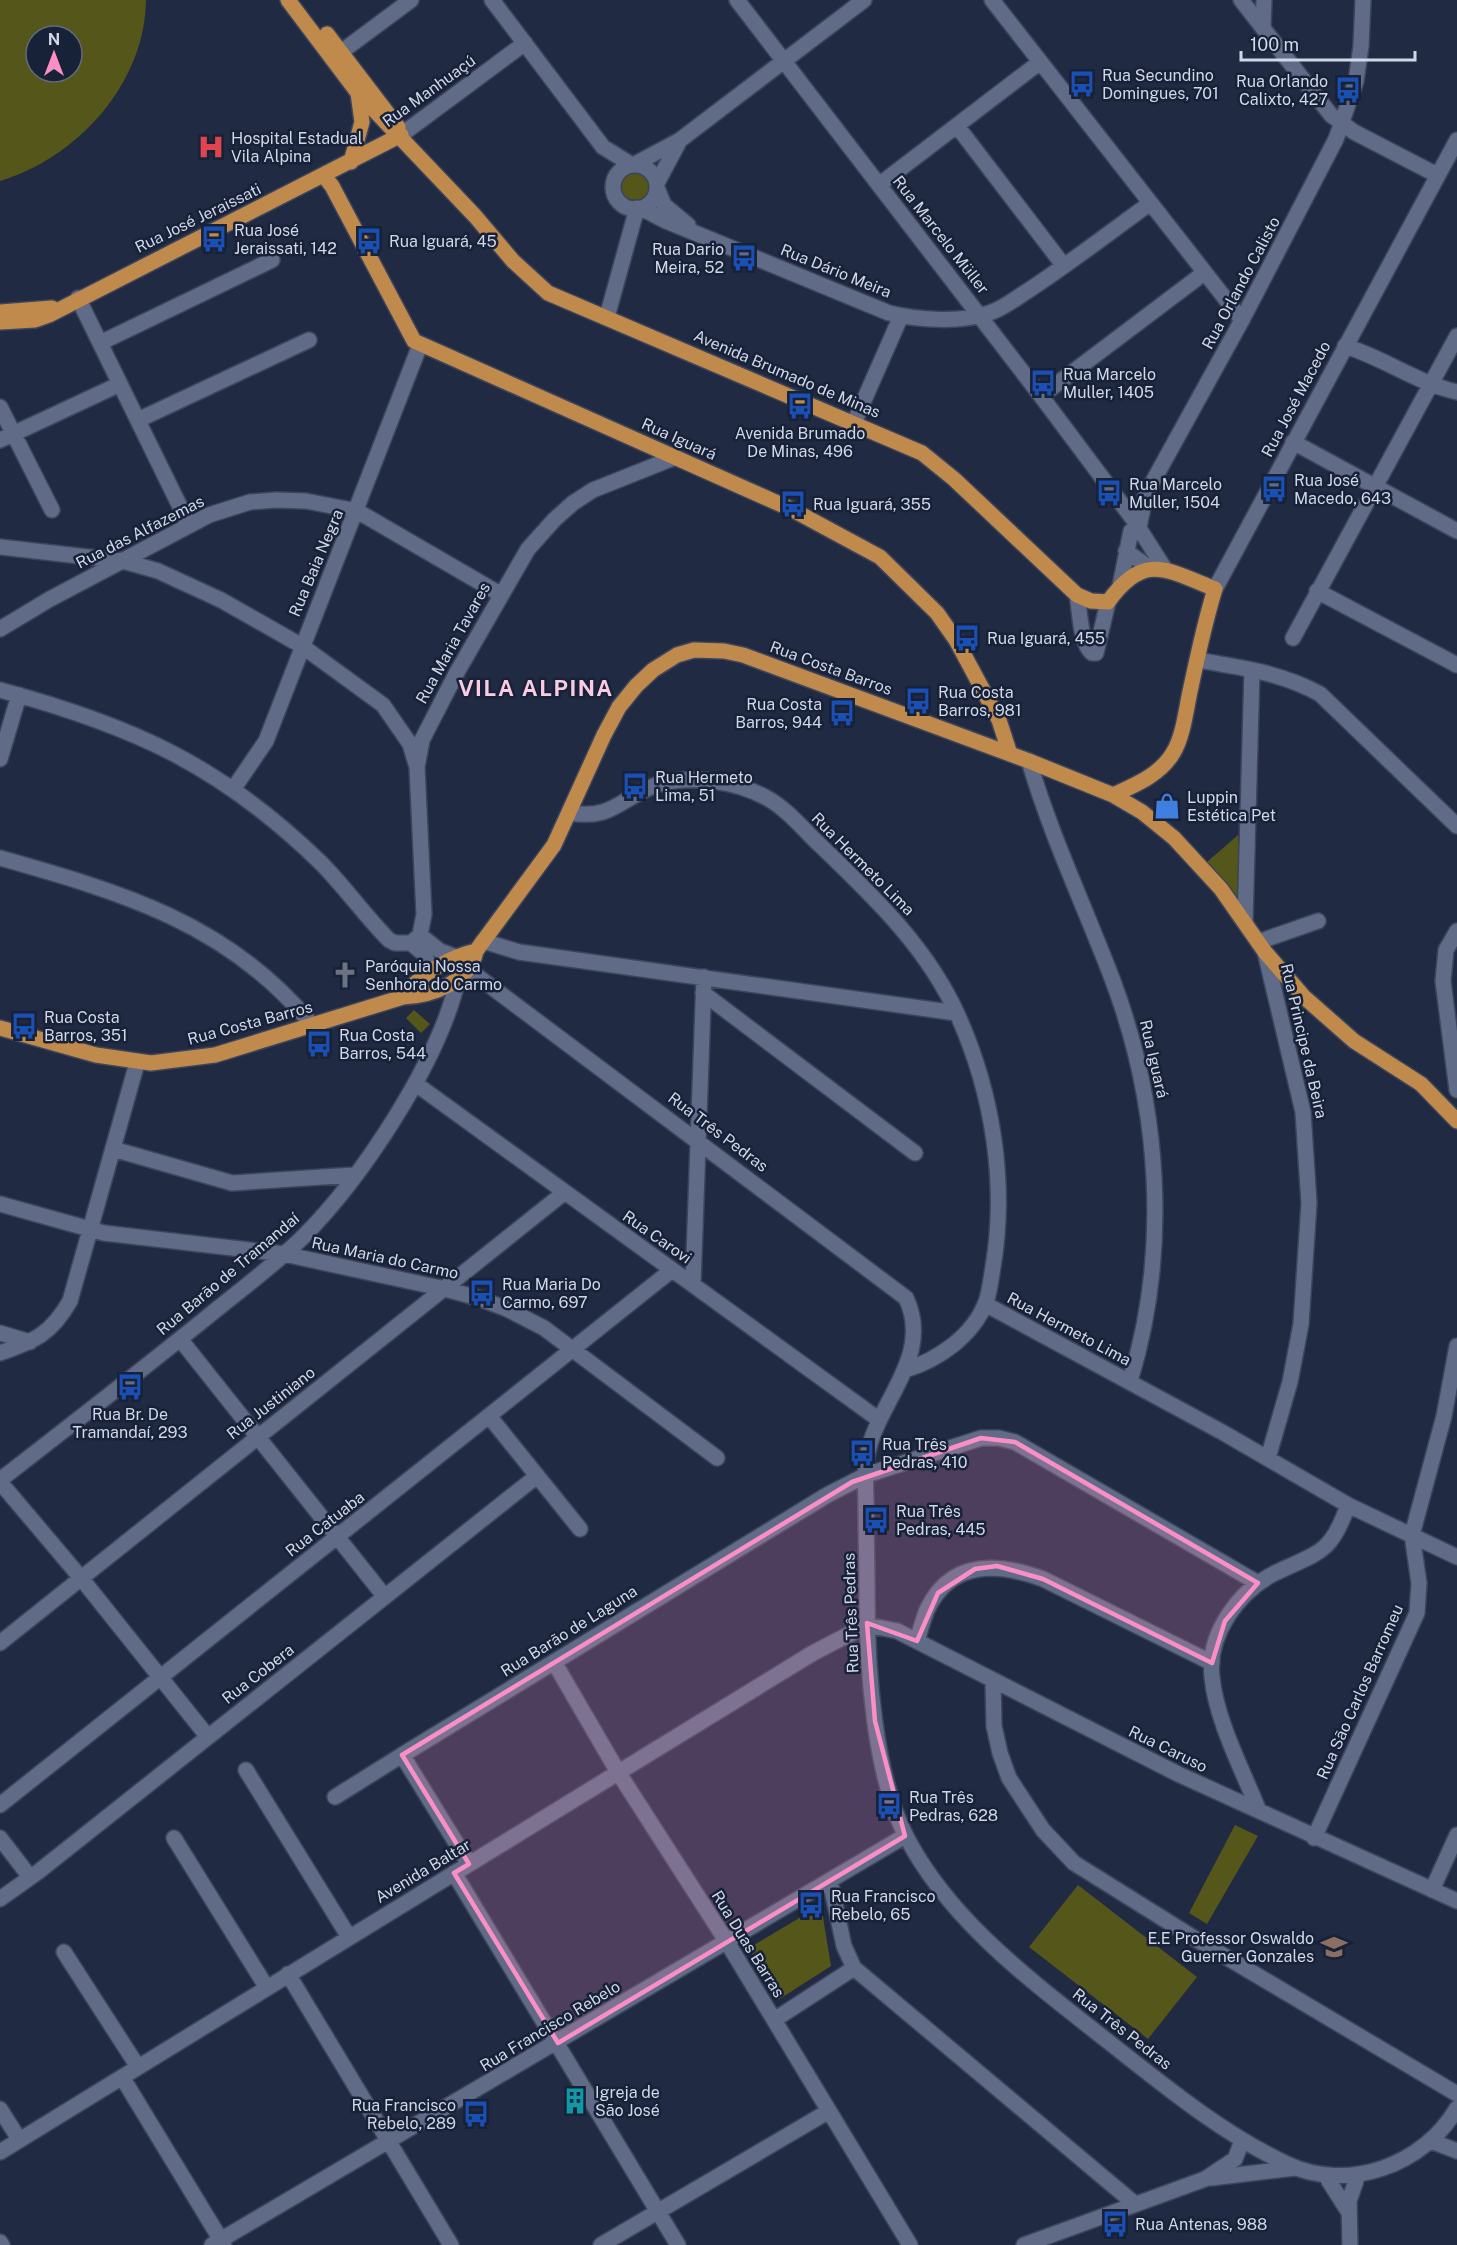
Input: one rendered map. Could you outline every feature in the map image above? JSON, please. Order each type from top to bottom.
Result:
[{"type":"main road","name":"Avenida Brumado de Minas","points":[[288,0],[389,112],[401,135]]},
{"type":"main road","name":"Avenida Brumado de Minas","points":[[301,0],[337,55],[358,93],[401,135],[534,284],[548,293],[902,442],[938,464],[1077,595],[1091,601],[1108,602]]},
{"type":"main road","points":[[351,162],[362,122],[358,93]]},
{"type":"main road","name":"Rua Manhuaçú","points":[[351,162],[401,135]]},
{"type":"main road","name":"Rua José Jeraissati","points":[[0,322],[35,320],[351,162]]},
{"type":"main road","name":"Rua Iguará","points":[[324,176],[332,186],[414,342],[796,511],[880,557],[937,614],[956,640],[999,720],[1010,754]]},
{"type":"main road","points":[[0,312],[61,307]]},
{"type":"main road","points":[[1108,602],[1128,577],[1158,569],[1215,589]]},
{"type":"main road","name":"Rua José Macedo","points":[[1113,795],[1138,784],[1157,772],[1173,753],[1182,731],[1215,589]]},
{"type":"main road","name":"Rua Costa Barros","points":[[0,1028],[76,1050],[137,1063],[214,1054],[438,989],[464,974],[479,946],[554,845],[619,707],[653,670],[677,655],[694,650],[724,651],[743,655],[1029,760],[1113,795],[1142,812],[1174,838],[1221,889],[1280,972],[1329,1021],[1354,1041],[1420,1084],[1457,1121]]},
{"type":"main road","name":"Rua Costa Barros","points":[[403,998],[415,983],[431,971],[479,946]]},
{"type":"main road","points":[[438,989],[440,976],[456,957]]},
{"type":"street","points":[[337,55],[411,0]]},
{"type":"street","points":[[492,0],[603,147],[617,199],[622,204],[639,208]]},
{"type":"street","name":"Rua Marcelo Müller","points":[[737,0],[1041,396],[1114,494],[1135,529]]},
{"type":"street","points":[[613,184],[619,171],[680,140],[864,0]]},
{"type":"street","points":[[992,0],[1149,204],[1242,320]]},
{"type":"street","points":[[1242,0],[1331,115],[1342,124],[1437,175]]},
{"type":"street","points":[[1263,27],[1264,0]]},
{"type":"street","name":"Rua Orlando Calisto","points":[[1120,586],[1126,551],[1146,494],[1314,185],[1342,124],[1356,81],[1364,0]]},
{"type":"street","name":"Rua Manhuaçú","points":[[401,135],[525,44]]},
{"type":"street","points":[[879,185],[1040,62]]},
{"type":"street","points":[[957,126],[1064,266]]},
{"type":"street","points":[[608,317],[639,208],[652,200],[680,140]]},
{"type":"street","name":"Rua José Macedo","points":[[1215,589],[1457,140]]},
{"type":"street","points":[[603,147],[649,171],[657,186]]},
{"type":"street","name":"Rua Dário Meira","points":[[657,186],[660,199],[669,210],[697,232]]},
{"type":"street","name":"Rua Dário Meira","points":[[639,208],[873,307],[901,316],[954,319],[980,315],[1000,308],[1064,266],[1149,204]]},
{"type":"street","points":[[100,343],[272,260]]},
{"type":"street","points":[[1041,396],[1204,273]]},
{"type":"street","points":[[78,298],[189,525]]},
{"type":"street","points":[[854,423],[901,316]]},
{"type":"street","points":[[1293,638],[1457,336]]},
{"type":"street","points":[[138,420],[309,340]]},
{"type":"street","name":"Rua Baia Negra","points":[[234,788],[266,741],[420,345]]},
{"type":"street","points":[[1345,346],[1372,355],[1431,384],[1457,392]]},
{"type":"street","points":[[7,437],[120,384]]},
{"type":"street","points":[[0,407],[7,437],[52,510]]},
{"type":"street","points":[[1293,441],[1457,531]]},
{"type":"street","name":"Rua Maria Tavares","points":[[416,939],[424,914],[417,767],[422,740],[429,724],[500,594],[528,549],[573,503],[592,490],[676,457]]},
{"type":"street","points":[[1114,494],[1146,494]]},
{"type":"street","name":"Rua das Alfazemas","points":[[0,629],[50,599],[189,525],[231,507],[276,500],[306,501],[357,511],[500,594]]},
{"type":"street","points":[[1135,529],[1158,569]]},
{"type":"street","points":[[0,546],[123,561],[158,572],[221,600],[302,646],[383,705],[410,744],[417,767]]},
{"type":"street","points":[[1126,551],[1158,569]]},
{"type":"street","points":[[1317,591],[1457,665]]},
{"type":"street","points":[[1077,595],[1086,642],[1092,653],[1096,653],[1108,602]]},
{"type":"street","points":[[1197,660],[1252,670],[1299,682],[1320,694],[1457,826]]},
{"type":"street","points":[[1245,922],[1252,670]]},
{"type":"street","points":[[0,690],[122,729],[159,745],[234,788],[319,862],[380,932],[395,944],[416,939],[431,971]]},
{"type":"street","points":[[0,759],[19,695]]},
{"type":"street","name":"Rua Iguará","points":[[1029,760],[1041,798],[1126,1018],[1144,1093],[1151,1138],[1156,1217],[1143,1328],[1130,1381]]},
{"type":"street","name":"Rua Hermeto Lima","points":[[569,813],[596,816],[657,785],[680,781],[726,783],[768,798],[898,923],[919,951],[956,1013],[985,1095],[999,1182],[997,1241],[985,1304],[1130,1381],[1348,1505],[1457,1557]]},
{"type":"street","points":[[0,858],[116,892],[186,922],[220,943],[270,981],[312,1025]]},
{"type":"street","points":[[1261,947],[1318,921]]},
{"type":"street","points":[[1457,931],[1446,950],[1443,981],[1457,1090]]},
{"type":"street","name":"Rua Três Pedras","points":[[416,939],[456,957],[464,974],[698,1140],[906,1298],[914,1323],[914,1338],[905,1370],[878,1419],[868,1450],[866,1475],[867,1625],[877,1733],[889,1790],[905,1836],[931,1875],[963,1916],[1015,1967],[1141,2067],[1242,2141],[1295,2168],[1325,2175],[1358,2175],[1397,2163],[1431,2141],[1457,2108]]},
{"type":"street","points":[[479,946],[956,1013]]},
{"type":"street","name":"Rua Principe da Beira","points":[[1261,947],[1303,1112],[1309,1203],[1301,1324],[1290,1382],[1268,1458]]},
{"type":"street","name":"Rua Barão de Tramandaí","points":[[0,1481],[180,1339],[284,1254],[316,1223],[353,1175],[416,1084],[464,974]]},
{"type":"street","points":[[693,1284],[704,977]]},
{"type":"street","points":[[438,989],[446,1019]]},
{"type":"street","points":[[703,993],[915,1153]]},
{"type":"street","points":[[0,1353],[30,1342],[51,1329],[70,1301],[137,1063]]},
{"type":"street","name":"Rua Carovi","points":[[416,1084],[878,1419]]},
{"type":"street","points":[[113,1149],[232,1183],[353,1175]]},
{"type":"street","name":"Rua Justiniano","points":[[0,1642],[565,1192]]},
{"type":"street","name":"Rua Maria do Carmo","points":[[0,1204],[90,1230],[142,1239],[284,1254],[445,1288],[507,1309],[544,1328],[574,1348],[717,1458]]},
{"type":"street","name":"Rua Catuaba","points":[[0,1805],[672,1270]]},
{"type":"street","points":[[905,1370],[921,1365],[953,1345],[966,1332],[985,1304]]},
{"type":"street","points":[[0,1333],[30,1342]]},
{"type":"street","points":[[180,1339],[385,1597]]},
{"type":"street","name":"Rua São Carlos Barromeu","points":[[1314,1838],[1417,1613],[1419,1583],[1412,1535],[1444,1416],[1457,1346]]},
{"type":"street","points":[[489,1416],[580,1529]]},
{"type":"street","name":"Rua Barão de Laguna","points":[[335,1797],[763,1532],[866,1475],[981,1438],[999,1438],[1015,1442],[1258,1582]]},
{"type":"street","name":"Rua Cobera","points":[[0,1899],[537,1476]]},
{"type":"street","points":[[0,1481],[208,1737]]},
{"type":"street","points":[[1259,1811],[1216,1697],[1212,1663],[1225,1622],[1244,1595],[1258,1582],[1326,1549],[1334,1538],[1348,1505]]},
{"type":"street","points":[[917,1641],[927,1610],[938,1593],[956,1578],[975,1569],[997,1566],[1043,1579],[1212,1663]]},
{"type":"street","name":"Rua Caruso","points":[[867,1625],[897,1631],[1090,1731],[1314,1838],[1457,1901]]},
{"type":"street","name":"Avenida Baltar","points":[[0,2152],[813,1653],[867,1625]]},
{"type":"street","name":"Rua Duas Barras","points":[[554,1662],[618,1772],[726,1942],[910,2245]]},
{"type":"street","points":[[993,1680],[994,1726],[1000,1754],[1009,1778],[1043,1830],[1074,1863],[1194,1938],[1457,2094]]},
{"type":"street","points":[[402,1755],[469,1864]]},
{"type":"street","points":[[246,1770],[349,1937]]},
{"type":"street","points":[[1432,1890],[1457,1835]]},
{"type":"street","name":"Rua Francisco Rebelo","points":[[219,2243],[905,1836]]},
{"type":"street","points":[[0,1838],[30,1877]]},
{"type":"street","points":[[174,1838],[267,1988]]},
{"type":"street","points":[[454,1873],[678,2245]]},
{"type":"street","points":[[830,1881],[844,1946],[854,1968],[1135,2204]]},
{"type":"street","points":[[64,1952],[138,2067]]},
{"type":"street","points":[[774,2020],[854,1968]]},
{"type":"street","points":[[288,1974],[451,2245]]},
{"type":"street","points":[[122,2077],[219,2243]]},
{"type":"street","points":[[0,2109],[19,2139]]},
{"type":"street","points":[[601,2245],[829,2111]]},
{"type":"street","points":[[1205,2179],[1235,2159],[1242,2141]]},
{"type":"street","points":[[1431,2141],[1457,2151]]},
{"type":"street","points":[[1024,2245],[1205,2179],[1295,2168]]},
{"type":"street","points":[[1325,2175],[1348,2211]]},
{"type":"street","points":[[1350,2245],[1348,2211],[1358,2175]]},
{"type":"highlighted area","points":[[981,1438],[1015,1442],[1258,1583],[1225,1621],[1212,1663],[1043,1579],[997,1566],[975,1569],[938,1593],[917,1641],[867,1623],[875,1721],[905,1836],[558,2043],[454,1873],[469,1864],[402,1755],[852,1482]]},
{"type":"shaded area","points":[[0,0],[146,0],[143,31],[134,60],[120,88],[80,136],[55,155],[28,170],[0,181]]},
{"type":"shaded area","points":[[635,170],[646,174],[650,185],[646,196],[635,200],[624,196],[620,185],[624,174]]},
{"type":"shaded area","points":[[1238,835],[1243,904],[1207,862]]},
{"type":"shaded area","points":[[414,1010],[430,1024],[421,1033],[406,1018]]},
{"type":"shaded area","points":[[1235,1825],[1258,1836],[1207,1924],[1189,1913]]},
{"type":"shaded area","points":[[1078,1885],[1197,1977],[1148,2039],[1029,1947]]},
{"type":"shaded area","points":[[821,1905],[831,1966],[778,2000],[749,1948]]},
{"type":"place","name":"Rua Secundino Domingues, 701","points":[[1082,84]]},
{"type":"place","name":"Rua Orlando Calixto, 427","points":[[1348,90]]},
{"type":"place","name":"Hospital Estadual Vila Alpina","points":[[211,147]]},
{"type":"place","name":"Rua José Jeraissati, 142","points":[[214,239]]},
{"type":"place","name":"Rua Iguará, 45","points":[[369,241]]},
{"type":"place","name":"Rua Dario Meira, 52","points":[[744,258]]},
{"type":"place","name":"Rua Marcelo Muller, 1405","points":[[1043,383]]},
{"type":"place","name":"Avenida Brumado De Minas, 496","points":[[800,406]]},
{"type":"place","name":"Rua José Macedo, 643","points":[[1274,489]]},
{"type":"place","name":"Rua Marcelo Muller, 1504","points":[[1109,493]]},
{"type":"place","name":"Rua Iguará, 355","points":[[793,504]]},
{"type":"place","name":"Rua Iguará, 455","points":[[967,638]]},
{"type":"place","name":"Rua Costa Barros, 981","points":[[918,701]]},
{"type":"place","name":"Rua Costa Barros, 944","points":[[842,713]]},
{"type":"place","name":"Rua Hermeto Lima, 51","points":[[635,786]]},
{"type":"place","name":"Luppin Estética Pet","points":[[1167,806]]},
{"type":"place","name":"Paróquia Nossa Senhora do Carmo","points":[[345,975]]},
{"type":"place","name":"Rua Costa Barros, 351","points":[[24,1026]]},
{"type":"place","name":"Rua Costa Barros, 544","points":[[319,1044]]},
{"type":"place","name":"Rua Maria Do Carmo, 697","points":[[482,1293]]},
{"type":"place","name":"Rua Br. De Tramandaí, 293","points":[[130,1387]]},
{"type":"place","name":"Rua Três Pedras, 410","points":[[862,1453]]},
{"type":"place","name":"Rua Três Pedras, 445","points":[[876,1520]]},
{"type":"place","name":"Rua Três Pedras, 628","points":[[889,1806]]},
{"type":"place","name":"Rua Francisco Rebelo, 65","points":[[811,1905]]},
{"type":"place","name":"E.E Professor Oswaldo Guerner Gonzales","points":[[1334,1947]]},
{"type":"place","name":"Igreja de São José","points":[[575,2101]]},
{"type":"place","name":"Rua Francisco Rebelo, 289","points":[[476,2114]]},
{"type":"place","name":"Rua Antenas, 988","points":[[1115,2224]]},
{"type":"district","name":"VILA ALPINA","points":[[536,688]]}]
